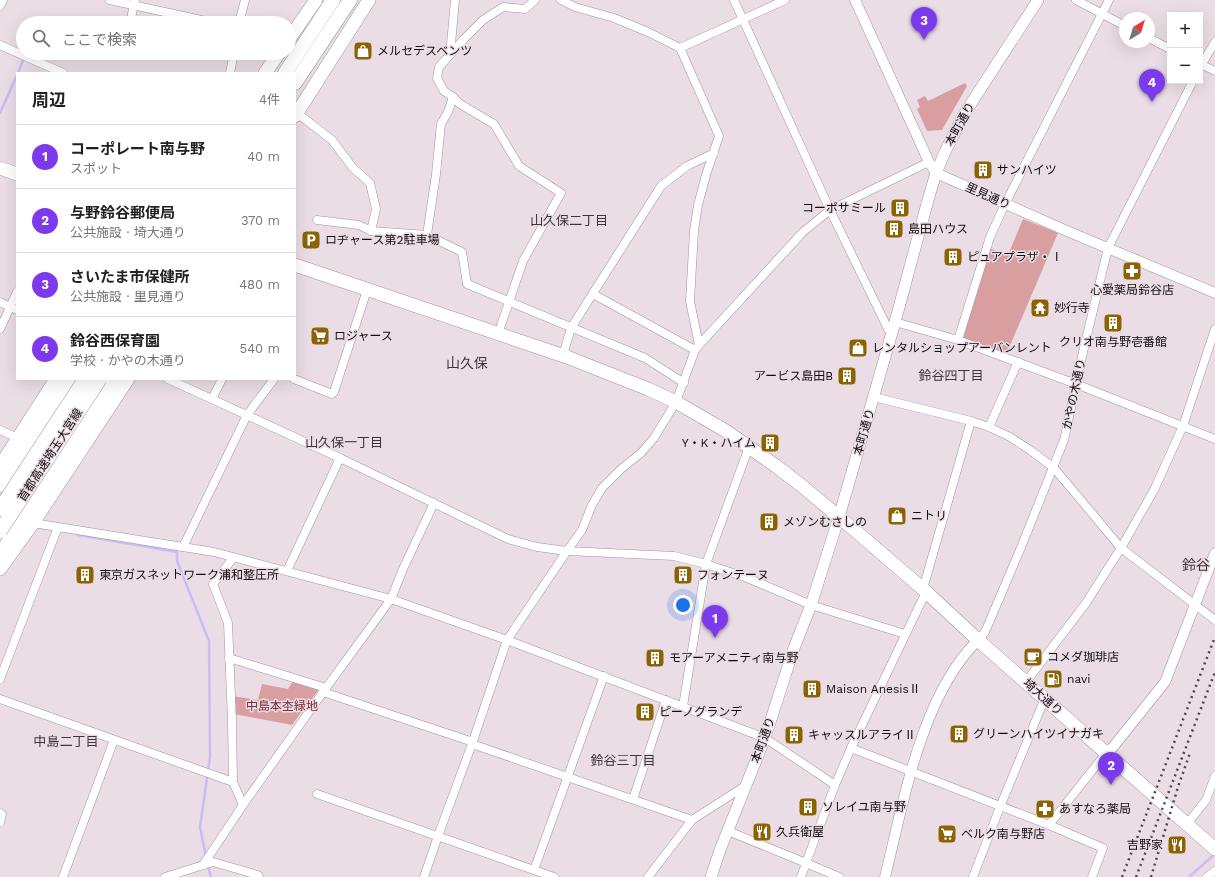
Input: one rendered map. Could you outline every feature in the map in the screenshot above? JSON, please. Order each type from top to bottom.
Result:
[{"type":"highway","points":[[296,29],[316,0]]},
{"type":"highway","points":[[296,43],[325,0]]},
{"type":"highway","points":[[296,56],[332,0]]},
{"type":"highway","points":[[291,72],[336,0]]},
{"type":"highway","points":[[296,78],[349,0]]},
{"type":"highway","points":[[296,81],[349,0]]},
{"type":"highway","points":[[296,115],[369,0]]},
{"type":"highway","points":[[266,72],[274,60]]},
{"type":"highway","points":[[276,72],[284,60]]},
{"type":"highway","points":[[286,72],[293,60]]},
{"type":"highway","points":[[0,168],[16,174]]},
{"type":"highway","name":"埼大通り","points":[[296,265],[563,355],[676,402],[726,431],[802,486],[924,590],[978,640],[1215,849]]},
{"type":"highway","points":[[0,466],[55,380]]},
{"type":"highway","points":[[0,485],[70,380]]},
{"type":"highway","name":"首都高速埼玉大宮線","points":[[0,509],[84,380]]},
{"type":"highway","points":[[0,509],[87,380]]},
{"type":"highway","name":"首都高速埼玉大宮線","points":[[0,532],[98,380]]},
{"type":"highway","points":[[0,555],[112,380]]},
{"type":"highway","points":[[0,568],[33,523],[127,380]]},
{"type":"main road","name":"本町通り","points":[[711,877],[745,786],[765,738],[794,648],[839,518],[936,173],[963,116],[1038,0]]},
{"type":"street","points":[[0,6],[3,0]]},
{"type":"street","points":[[110,0],[134,2],[179,16]]},
{"type":"street","points":[[241,16],[245,0]]},
{"type":"street","points":[[450,55],[455,0]]},
{"type":"street","points":[[498,334],[523,261],[561,193],[519,166],[494,124],[460,104],[453,97],[444,92],[437,78],[439,67],[483,20],[503,7],[525,9],[535,0]]},
{"type":"street","points":[[561,0],[575,7],[614,18],[648,32],[680,48],[719,136],[706,175],[698,206],[694,232],[690,301],[697,348]]},
{"type":"street","points":[[734,0],[830,210],[891,335]]},
{"type":"street","points":[[680,48],[785,0]]},
{"type":"street","points":[[855,0],[929,162],[936,173]]},
{"type":"street","points":[[1076,0],[1119,23]]},
{"type":"street","points":[[958,340],[990,237],[1005,204],[1109,0]]},
{"type":"street","points":[[131,16],[134,2]]},
{"type":"street","points":[[1155,41],[1168,48]]},
{"type":"street","points":[[1203,60],[1215,42]]},
{"type":"street","points":[[0,44],[16,51]]},
{"type":"street","points":[[35,60],[61,72]]},
{"type":"street","points":[[230,72],[233,60]]},
{"type":"street","points":[[1203,66],[1215,71]]},
{"type":"street","name":"かやの木通り","points":[[978,640],[985,632],[1054,468],[1064,440],[1108,248],[1191,84]]},
{"type":"street","points":[[427,235],[436,174],[441,124],[448,112],[453,97]]},
{"type":"street","points":[[296,115],[332,140],[353,168],[370,183],[376,209],[371,231]]},
{"type":"street","points":[[563,355],[571,328],[661,186],[687,166],[714,153]]},
{"type":"street","points":[[424,877],[473,743],[507,640],[566,551],[582,530],[592,505],[602,488],[621,469],[641,453],[654,438],[676,402],[697,348],[803,232],[830,210],[929,162]]},
{"type":"street","name":"里見通り","points":[[936,173],[1005,204],[1215,293]]},
{"type":"street","points":[[317,220],[359,225],[371,231],[427,235],[462,252],[467,284],[645,358],[684,383]]},
{"type":"street","points":[[296,380],[332,394],[334,392],[367,290]]},
{"type":"street","points":[[593,294],[697,348]]},
{"type":"street","points":[[0,329],[14,309],[16,298]]},
{"type":"street","points":[[0,302],[14,309]]},
{"type":"street","points":[[895,322],[958,340],[1076,384],[1215,439]]},
{"type":"street","points":[[1026,682],[1086,603],[1121,548],[1154,490],[1183,426],[1215,329]]},
{"type":"street","points":[[988,426],[1018,362]]},
{"type":"street","points":[[172,380],[508,538],[537,547],[566,551],[674,556],[706,564],[745,577],[810,605],[905,634]]},
{"type":"street","points":[[212,399],[222,380]]},
{"type":"street","points":[[184,548],[247,415],[273,380]]},
{"type":"street","points":[[874,397],[988,426],[1010,437],[1030,450],[1054,468],[1121,548],[1215,620]]},
{"type":"street","points":[[801,877],[835,785],[924,590],[971,421]]},
{"type":"street","points":[[0,430],[18,438]]},
{"type":"street","points":[[683,706],[706,564],[749,447]]},
{"type":"street","points":[[287,571],[340,458]]},
{"type":"street","points":[[203,865],[243,805],[391,599],[403,569],[434,503]]},
{"type":"street","points":[[33,523],[214,552],[391,599],[604,676],[765,738],[835,785]]},
{"type":"street","points":[[0,679],[58,527]]},
{"type":"street","points":[[1049,825],[1165,682],[1215,553]]},
{"type":"street","points":[[233,558],[213,584],[228,623],[233,782],[243,805]]},
{"type":"street","points":[[885,877],[921,742],[941,694],[956,667],[967,651],[978,640]]},
{"type":"street","points":[[229,658],[325,690],[567,777],[692,820]]},
{"type":"street","points":[[534,870],[604,676]]},
{"type":"street","points":[[974,877],[1000,807],[1045,698]]},
{"type":"street","points":[[0,699],[233,782]]},
{"type":"street","points":[[633,800],[666,700]]},
{"type":"street","points":[[63,877],[114,740]]},
{"type":"street","points":[[851,748],[1049,825],[1103,848],[1092,877]]},
{"type":"street","points":[[1187,824],[1206,800],[1215,776]]},
{"type":"street","points":[[648,877],[692,820],[745,786]]},
{"type":"street","points":[[317,794],[554,877]]},
{"type":"street","points":[[0,814],[2,814],[0,822]]},
{"type":"street","points":[[728,831],[839,877]]},
{"type":"street","points":[[165,877],[213,862],[260,876]]},
{"type":"street","points":[[1207,877],[1215,871]]},
{"type":"green space","points":[[965,83],[967,86],[942,130],[927,131],[917,109],[920,107],[917,100],[925,96],[928,101]]},
{"type":"green space","points":[[1023,219],[1058,233],[1006,355],[962,340],[989,248],[1008,255]]},
{"type":"green space","name":"中島本杢緑地","points":[[294,680],[319,689],[292,725],[234,714],[232,696],[258,700],[262,684],[288,689]]},
{"type":"waterway","points":[[18,72],[23,60]]},
{"type":"waterway","points":[[0,113],[16,77]]},
{"type":"waterway","points":[[78,535],[177,552],[177,561],[209,641],[210,757],[200,827],[206,857]]},
{"type":"waterway","points":[[1189,877],[1215,854]]},
{"type":"waterway","points":[[208,866],[211,877]]},
{"type":"railway","points":[[1122,877],[1215,637]]},
{"type":"railway","points":[[1136,877],[1215,672]]},
{"type":"railway","points":[[1151,877],[1178,787],[1190,753]]},
{"type":"place","name":"さいたま市保健所","points":[[924,40]]},
{"type":"place","name":"メルセデスベンツ","points":[[363,51]]},
{"type":"place","name":"鈴谷西保育園","points":[[1152,102]]},
{"type":"place","name":"サンハイツ","points":[[983,170]]},
{"type":"place","name":"コーポサミール","points":[[900,208]]},
{"type":"place","name":"島田ハウス","points":[[894,229]]},
{"type":"place","name":"ロヂャース第2駐車場","points":[[311,240]]},
{"type":"place","name":"ピュアプラザ・Ⅰ","points":[[953,257]]},
{"type":"place","name":"心愛薬局鈴谷店","points":[[1132,271]]},
{"type":"place","name":"妙行寺","points":[[1040,308]]},
{"type":"place","name":"クリオ南与野壱番館","points":[[1113,323]]},
{"type":"place","name":"ロジャース","points":[[320,336]]},
{"type":"place","name":"レンタルショップアーバンレント","points":[[858,348]]},
{"type":"place","name":"アービス島田B","points":[[847,376]]},
{"type":"place","name":"Y・K・ハイム","points":[[770,443]]},
{"type":"place","name":"ニトリ","points":[[897,516]]},
{"type":"place","name":"メゾンむさしの","points":[[769,522]]},
{"type":"place","name":"東京ガスネットワーク浦和整圧所","points":[[85,575]]},
{"type":"place","name":"フォンテーヌ","points":[[683,575]]},
{"type":"place","name":"コーポレート南与野","points":[[715,638]]},
{"type":"place","name":"コメダ珈琲店","points":[[1033,657]]},
{"type":"place","name":"モアーアメニティ南与野","points":[[655,658]]},
{"type":"place","name":"navi","points":[[1053,679]]},
{"type":"place","name":"Maison AnesisⅡ","points":[[812,689]]},
{"type":"place","name":"ピーノグランデ","points":[[645,712]]},
{"type":"place","name":"グリーンハイツイナガキ","points":[[959,734]]},
{"type":"place","name":"キャッスルアライⅡ","points":[[794,735]]},
{"type":"place","name":"与野鈴谷郵便局","points":[[1111,785]]},
{"type":"place","name":"ソレイユ南与野","points":[[808,807]]},
{"type":"place","name":"あすなろ薬局","points":[[1045,809]]},
{"type":"place","name":"久兵衛屋","points":[[762,832]]},
{"type":"place","name":"ベルク南与野店","points":[[947,834]]},
{"type":"place","name":"吉野家","points":[[1177,845]]},
{"type":"district","name":"山久保二丁目","points":[[569,220]]},
{"type":"district","name":"山久保","points":[[467,363]]},
{"type":"district","name":"鈴谷四丁目","points":[[951,375]]},
{"type":"district","name":"山久保一丁目","points":[[344,442]]},
{"type":"district","name":"鈴谷","points":[[1196,565]]},
{"type":"district","name":"中島二丁目","points":[[66,741]]},
{"type":"district","name":"鈴谷三丁目","points":[[623,760]]}]
